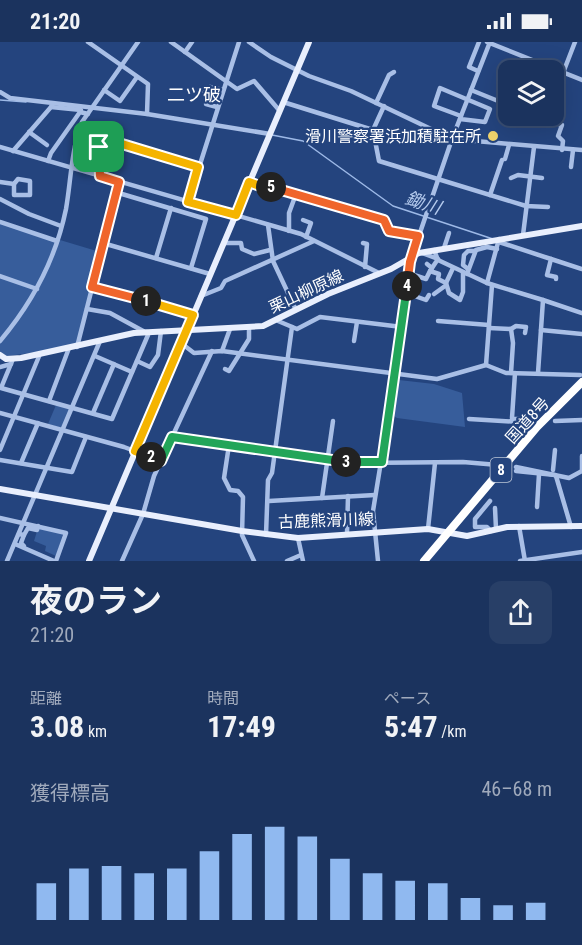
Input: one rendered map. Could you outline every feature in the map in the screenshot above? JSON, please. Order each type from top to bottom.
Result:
[{"type":"highway","name":"国道8号","points":[[430,561],[537,427],[581,378]]},
{"type":"highway","name":"国道8号","points":[[424,561],[582,388]]},
{"type":"main road","points":[[89,561],[309,42]]},
{"type":"main road","name":"栗山柳原線","points":[[0,355],[12,362],[146,332],[249,327],[278,321],[421,252],[582,226]]},
{"type":"main road","name":"古鹿熊滑川線","points":[[0,489],[266,535],[298,538],[428,529],[476,535],[519,526],[582,526]]},
{"type":"street","points":[[88,42],[148,84],[147,114]]},
{"type":"street","points":[[0,341],[37,289],[57,241],[79,129],[138,42]]},
{"type":"street","points":[[171,42],[237,89],[254,81],[279,110]]},
{"type":"street","points":[[185,52],[192,42]]},
{"type":"street","points":[[188,202],[239,42]]},
{"type":"street","points":[[249,42],[271,57],[316,80],[384,106],[452,139],[582,150]]},
{"type":"street","points":[[478,71],[469,67],[479,42]]},
{"type":"street","points":[[378,561],[374,532],[375,495],[382,462],[411,256],[489,42],[533,60]]},
{"type":"street","points":[[575,42],[564,73],[582,80]]},
{"type":"street","points":[[376,103],[389,75],[394,72]]},
{"type":"street","points":[[104,90],[120,101],[137,77]]},
{"type":"street","points":[[204,92],[210,87],[223,90]]},
{"type":"street","points":[[440,88],[489,109],[484,122],[460,118],[434,106],[440,88]]},
{"type":"street","points":[[471,90],[498,101]]},
{"type":"street","points":[[0,92],[10,98],[51,105],[90,111],[147,114],[270,134]]},
{"type":"street","points":[[283,102],[373,130]]},
{"type":"street","points":[[206,104],[217,107]]},
{"type":"street","points":[[13,151],[51,105]]},
{"type":"street","points":[[384,106],[373,130],[379,161],[526,206],[548,207]]},
{"type":"street","points":[[48,161],[51,153],[80,112],[90,111]]},
{"type":"street","points":[[562,126],[558,136],[563,141],[562,150]]},
{"type":"street","points":[[29,132],[47,145]]},
{"type":"street","points":[[75,146],[90,150],[122,144],[198,167]]},
{"type":"street","points":[[490,195],[509,145]]},
{"type":"street","points":[[0,147],[289,231],[379,273]]},
{"type":"street","points":[[99,147],[100,176]]},
{"type":"street","points":[[523,235],[534,147]]},
{"type":"street","points":[[571,167],[573,150]]},
{"type":"street","points":[[99,155],[115,154]]},
{"type":"street","points":[[511,178],[518,175],[542,178]]},
{"type":"street","points":[[18,179],[30,181],[30,195],[14,195],[14,184],[18,179]]},
{"type":"street","points":[[0,182],[14,184]]},
{"type":"street","points":[[77,347],[119,182]]},
{"type":"street","points":[[249,182],[384,220],[389,231],[418,236]]},
{"type":"street","points":[[122,194],[206,219],[190,268]]},
{"type":"street","points":[[289,231],[289,213],[296,194]]},
{"type":"street","points":[[0,199],[29,214],[61,226]]},
{"type":"street","points":[[156,258],[171,208]]},
{"type":"street","points":[[303,220],[311,223],[306,237]]},
{"type":"street","points":[[0,222],[57,241]]},
{"type":"street","points":[[268,225],[273,261],[297,310]]},
{"type":"street","points":[[444,248],[449,233]]},
{"type":"street","points":[[486,364],[490,284],[499,240],[582,269]]},
{"type":"street","points":[[201,296],[221,288],[225,282],[314,241]]},
{"type":"street","points":[[224,243],[241,243],[242,249],[254,254],[270,250]]},
{"type":"street","points":[[363,243],[368,244],[365,267]]},
{"type":"street","points":[[106,244],[210,274]]},
{"type":"street","points":[[466,272],[462,261],[468,251],[487,247],[497,249]]},
{"type":"street","points":[[434,250],[438,260]]},
{"type":"street","points":[[430,267],[439,274],[438,279],[446,284],[449,293],[460,300],[466,272],[476,251]]},
{"type":"street","points":[[421,252],[490,284],[582,313]]},
{"type":"street","points":[[551,259],[547,275],[556,277],[556,279]]},
{"type":"street","points":[[408,273],[426,279],[430,267],[438,260]]},
{"type":"street","points":[[406,293],[426,300],[446,284],[453,268]]},
{"type":"street","points":[[0,276],[37,289]]},
{"type":"street","points":[[92,287],[193,315]]},
{"type":"street","points":[[538,374],[543,300]]},
{"type":"street","points":[[12,362],[1,388],[112,419],[137,361],[146,332],[110,313],[87,309]]},
{"type":"street","points":[[278,321],[300,328],[320,317],[402,327]]},
{"type":"street","points":[[438,321],[511,329],[516,326],[526,327],[525,333]]},
{"type":"street","points":[[354,341],[357,322]]},
{"type":"street","points":[[225,369],[229,370],[249,339],[249,327]]},
{"type":"street","points":[[266,535],[268,480],[275,452],[292,327]]},
{"type":"street","points":[[222,351],[230,328]]},
{"type":"street","points":[[511,329],[513,343],[512,419]]},
{"type":"street","points":[[541,330],[582,334]]},
{"type":"street","points":[[137,361],[150,367],[158,355],[161,332]]},
{"type":"street","points":[[27,550],[28,547],[22,545],[23,523],[100,341]]},
{"type":"street","points":[[181,343],[195,353],[222,351],[395,375],[444,378],[486,364],[513,373],[581,378]]},
{"type":"street","points":[[49,401],[69,348]]},
{"type":"street","points":[[123,561],[143,514],[161,461],[212,351]]},
{"type":"street","points":[[0,450],[2,438],[14,417],[40,354]]},
{"type":"street","points":[[94,356],[132,372]]},
{"type":"street","points":[[0,367],[12,362]]},
{"type":"street","points":[[93,413],[114,364]]},
{"type":"street","points":[[0,413],[135,451],[161,461]]},
{"type":"street","points":[[469,419],[536,419]]},
{"type":"street","points":[[512,419],[519,422]]},
{"type":"street","points":[[555,422],[582,420]]},
{"type":"street","points":[[322,498],[333,421]]},
{"type":"street","points":[[21,463],[38,423]]},
{"type":"street","points":[[0,460],[72,472],[87,437]]},
{"type":"street","points":[[172,437],[357,463],[498,465]]},
{"type":"street","points":[[229,445],[224,478],[230,490],[238,491],[243,497],[242,531],[254,561]]},
{"type":"street","points":[[555,450],[554,474],[571,526]]},
{"type":"street","points":[[554,474],[540,474],[516,469],[554,474],[574,477],[582,471],[582,456]]},
{"type":"street","points":[[428,529],[435,463]]},
{"type":"street","points":[[529,465],[554,474]]},
{"type":"street","points":[[537,507],[540,474]]},
{"type":"street","points":[[269,501],[375,495]]},
{"type":"street","points":[[347,534],[348,496]]},
{"type":"street","points":[[490,501],[475,519],[475,526],[493,530],[495,508]]},
{"type":"street","points":[[0,518],[23,523],[37,531]]},
{"type":"street","points":[[519,526],[525,561]]},
{"type":"street","points":[[0,557],[7,560],[15,544],[23,533],[37,531],[66,533],[55,561],[15,544]]},
{"type":"street","points":[[298,538],[303,561]]},
{"type":"street","points":[[520,561],[582,552]]},
{"type":"street","points":[[30,561],[34,553]]},
{"type":"street","points":[[287,561],[301,555]]},
{"type":"shaded area","points":[[0,222],[100,252],[77,347],[7,356],[0,352]]},
{"type":"shaded area","points":[[399,380],[434,384],[462,393],[465,427],[394,416]]},
{"type":"shaded area","points":[[56,405],[70,409],[62,428],[48,424]]},
{"type":"shaded area","points":[[38,528],[63,534],[56,556],[45,551],[46,546],[34,541]]},
{"type":"waterway","name":"鋤川","points":[[0,100],[26,102]]},
{"type":"waterway","name":"鋤川","points":[[272,135],[303,141],[393,206],[493,239]]},
{"type":"place","name":"滑川警察署浜加積駐在所","points":[[493,136]]},
{"type":"district","name":"二ツ破","points":[[194,95]]},
{"type":"route","points":[[122,144],[198,167],[188,202],[236,215],[249,182],[384,220],[389,231],[418,236],[410,262],[382,462],[347,462],[172,437],[161,461],[135,451],[193,315],[92,287],[119,182],[100,176],[99,147],[122,144]]}]
